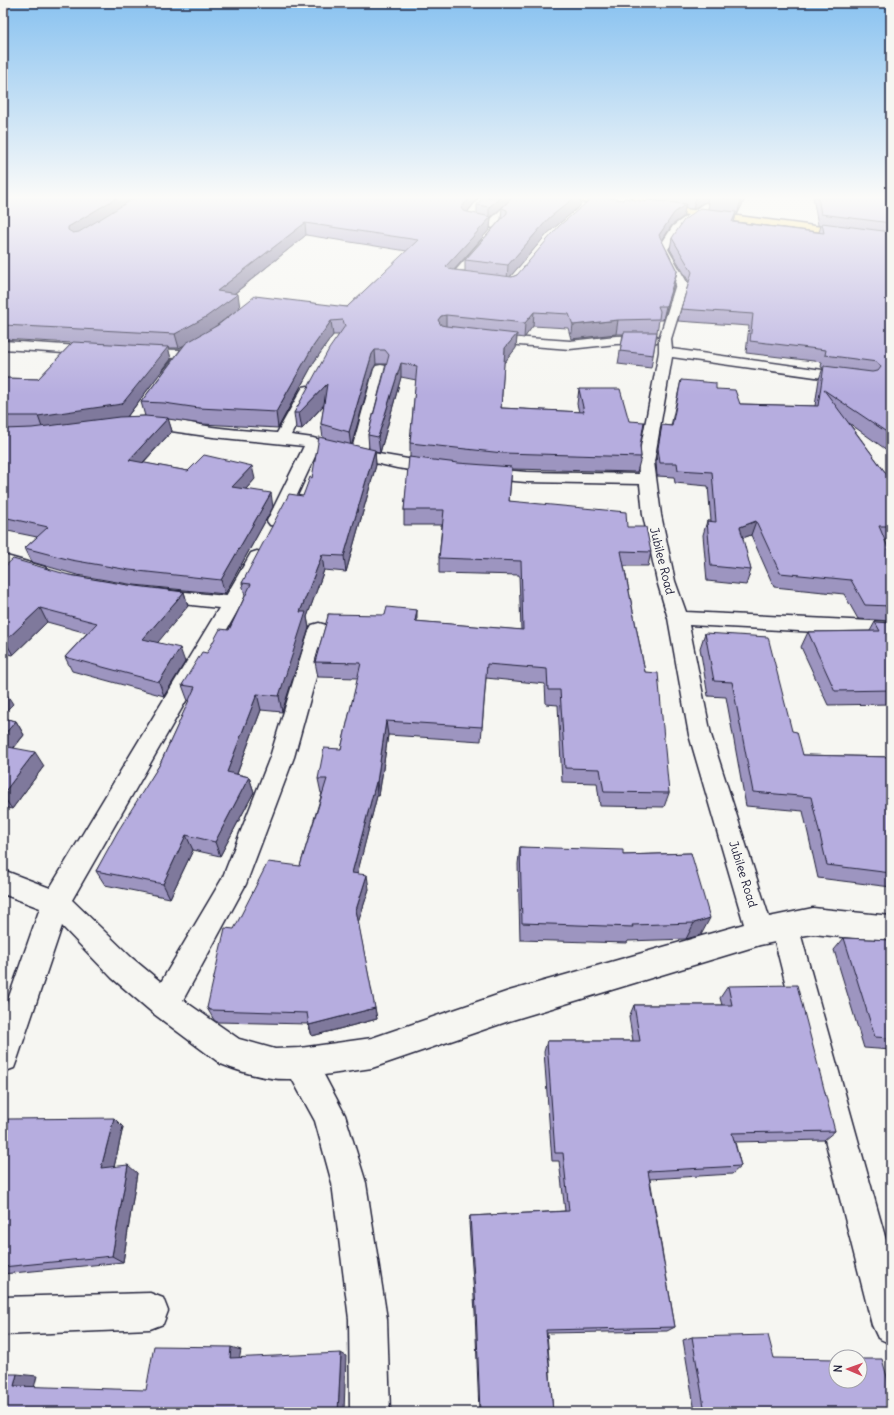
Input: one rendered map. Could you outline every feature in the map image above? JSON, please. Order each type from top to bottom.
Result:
[{"type":"street","points":[[468,263],[454,279],[482,282]]},
{"type":"street","name":"Jubilee Road","points":[[671,263],[682,284],[665,346],[646,462],[652,515],[666,581],[678,618],[700,735],[773,930],[891,1325]]},
{"type":"street","points":[[473,338],[521,343],[570,345],[616,340],[665,346],[844,378],[867,379]]},
{"type":"street","points":[[3,345],[109,352]]},
{"type":"street","points":[[125,352],[182,354],[194,347]]},
{"type":"street","points":[[160,385],[181,358],[182,354]]},
{"type":"street","points":[[358,455],[381,369]]},
{"type":"street","points":[[282,438],[315,376]]},
{"type":"street","points":[[134,419],[213,432],[282,438],[397,463],[460,471],[526,477],[648,479]]},
{"type":"street","points":[[3,1057],[56,902],[232,603],[290,494],[313,444]]},
{"type":"street","points":[[3,561],[57,576]]},
{"type":"street","points":[[134,592],[232,603]]},
{"type":"street","points":[[678,618],[891,629]]},
{"type":"street","points":[[164,1004],[233,884],[282,757],[319,630]]},
{"type":"street","points":[[3,882],[56,902],[122,968],[164,1004],[232,1053],[275,1064],[300,1064],[372,1053],[509,1006],[773,930],[813,921],[891,929]]},
{"type":"street","points":[[300,1064],[329,1115],[349,1183],[368,1318],[370,1412]]},
{"type":"street","points":[[3,1316],[150,1311]]},
{"type":"building","points":[[3,263],[253,263],[217,291],[238,294],[206,317],[175,334],[3,325]]},
{"type":"building","points":[[394,263],[449,263],[446,266],[449,269],[512,277],[517,275],[527,263],[673,263],[677,271],[666,306],[658,306],[660,311],[659,319],[618,320],[573,325],[569,314],[534,312],[525,323],[446,315],[441,316],[438,320],[441,325],[446,326],[517,334],[505,348],[501,408],[584,412],[579,389],[620,389],[629,421],[644,422],[640,446],[641,457],[503,453],[410,443],[417,366],[401,363],[378,437],[368,435],[389,355],[385,350],[375,350],[372,354],[349,432],[321,424],[327,384],[299,413],[294,413],[329,349],[345,326],[343,320],[331,321],[312,348],[276,412],[199,408],[164,403],[141,402],[186,343],[218,325],[255,296],[347,307]]},
{"type":"building","points":[[491,263],[510,263],[508,265]]},
{"type":"building","points":[[687,263],[891,263],[891,435],[824,390],[891,480],[891,526],[879,526],[891,555],[891,606],[865,605],[851,580],[780,573],[756,521],[740,527],[751,570],[711,566],[707,521],[716,522],[712,472],[678,470],[677,463],[660,463],[658,448],[662,425],[672,426],[681,380],[716,383],[716,389],[735,390],[740,404],[818,406],[824,366],[872,372],[878,371],[881,367],[877,362],[825,355],[826,350],[750,341],[753,314],[681,309],[692,272]]},
{"type":"building","points":[[624,332],[657,332],[653,355],[620,351]]},
{"type":"building","points":[[73,342],[168,347],[122,404],[38,416],[3,416],[3,378],[38,379]]},
{"type":"building","points":[[145,416],[168,418],[129,460],[188,471],[204,455],[252,466],[232,487],[271,493],[221,580],[129,570],[71,560],[25,548],[48,527],[3,517],[3,429],[32,428],[119,417]]},
{"type":"building","points":[[319,437],[375,450],[344,556],[322,555],[300,612],[306,612],[279,696],[257,694],[227,772],[249,777],[215,842],[186,835],[163,884],[96,871],[118,831],[160,764],[195,687],[182,685],[202,652],[207,653],[220,629],[229,630],[251,584],[242,583],[289,494],[303,496],[310,477],[312,478]]},
{"type":"building","points":[[409,457],[458,463],[512,467],[509,501],[626,512],[627,527],[646,527],[651,552],[621,551],[645,672],[658,673],[669,793],[604,792],[600,769],[565,768],[560,690],[548,690],[547,669],[487,664],[482,727],[386,721],[377,782],[352,873],[367,875],[356,910],[375,1008],[309,1025],[307,1013],[210,1010],[207,1008],[225,928],[234,929],[268,862],[300,866],[327,779],[318,779],[324,748],[341,749],[361,663],[315,662],[328,614],[385,615],[387,607],[417,610],[415,621],[523,630],[521,561],[439,558],[444,510],[404,510]]},
{"type":"building","points":[[13,559],[69,575],[128,585],[184,592],[143,639],[180,648],[159,682],[65,657],[97,623],[40,608],[5,641],[3,641],[3,568]]},
{"type":"building","points":[[875,622],[891,623],[891,690],[835,691],[808,632],[880,631]]},
{"type":"building","points":[[705,633],[768,637],[792,731],[797,732],[803,755],[891,757],[891,873],[827,865],[811,797],[753,792],[732,682],[714,681]]},
{"type":"building","points":[[3,718],[16,721],[3,736]]},
{"type":"building","points":[[3,746],[35,752],[3,794]]},
{"type":"building","points":[[520,847],[623,850],[623,855],[691,853],[710,918],[694,923],[632,925],[633,927],[522,923]]},
{"type":"building","points":[[844,938],[891,940],[891,1038],[875,1037]]},
{"type":"building","points":[[797,985],[835,1131],[732,1133],[741,1166],[648,1171],[675,1327],[546,1330],[553,1412],[480,1412],[476,1308],[470,1216],[569,1211],[563,1153],[555,1153],[547,1041],[640,1041],[634,1005],[732,1005],[728,986]]},
{"type":"building","points":[[114,1118],[101,1168],[128,1165],[112,1256],[3,1267],[3,1134],[8,1119]]},
{"type":"building","points":[[768,1335],[774,1358],[828,1359],[828,1389],[868,1389],[868,1359],[882,1359],[891,1391],[891,1412],[705,1412],[692,1337]]},
{"type":"building","points":[[154,1346],[231,1347],[230,1358],[341,1353],[338,1412],[3,1412],[3,1374],[17,1374],[14,1386],[146,1390]]}]
